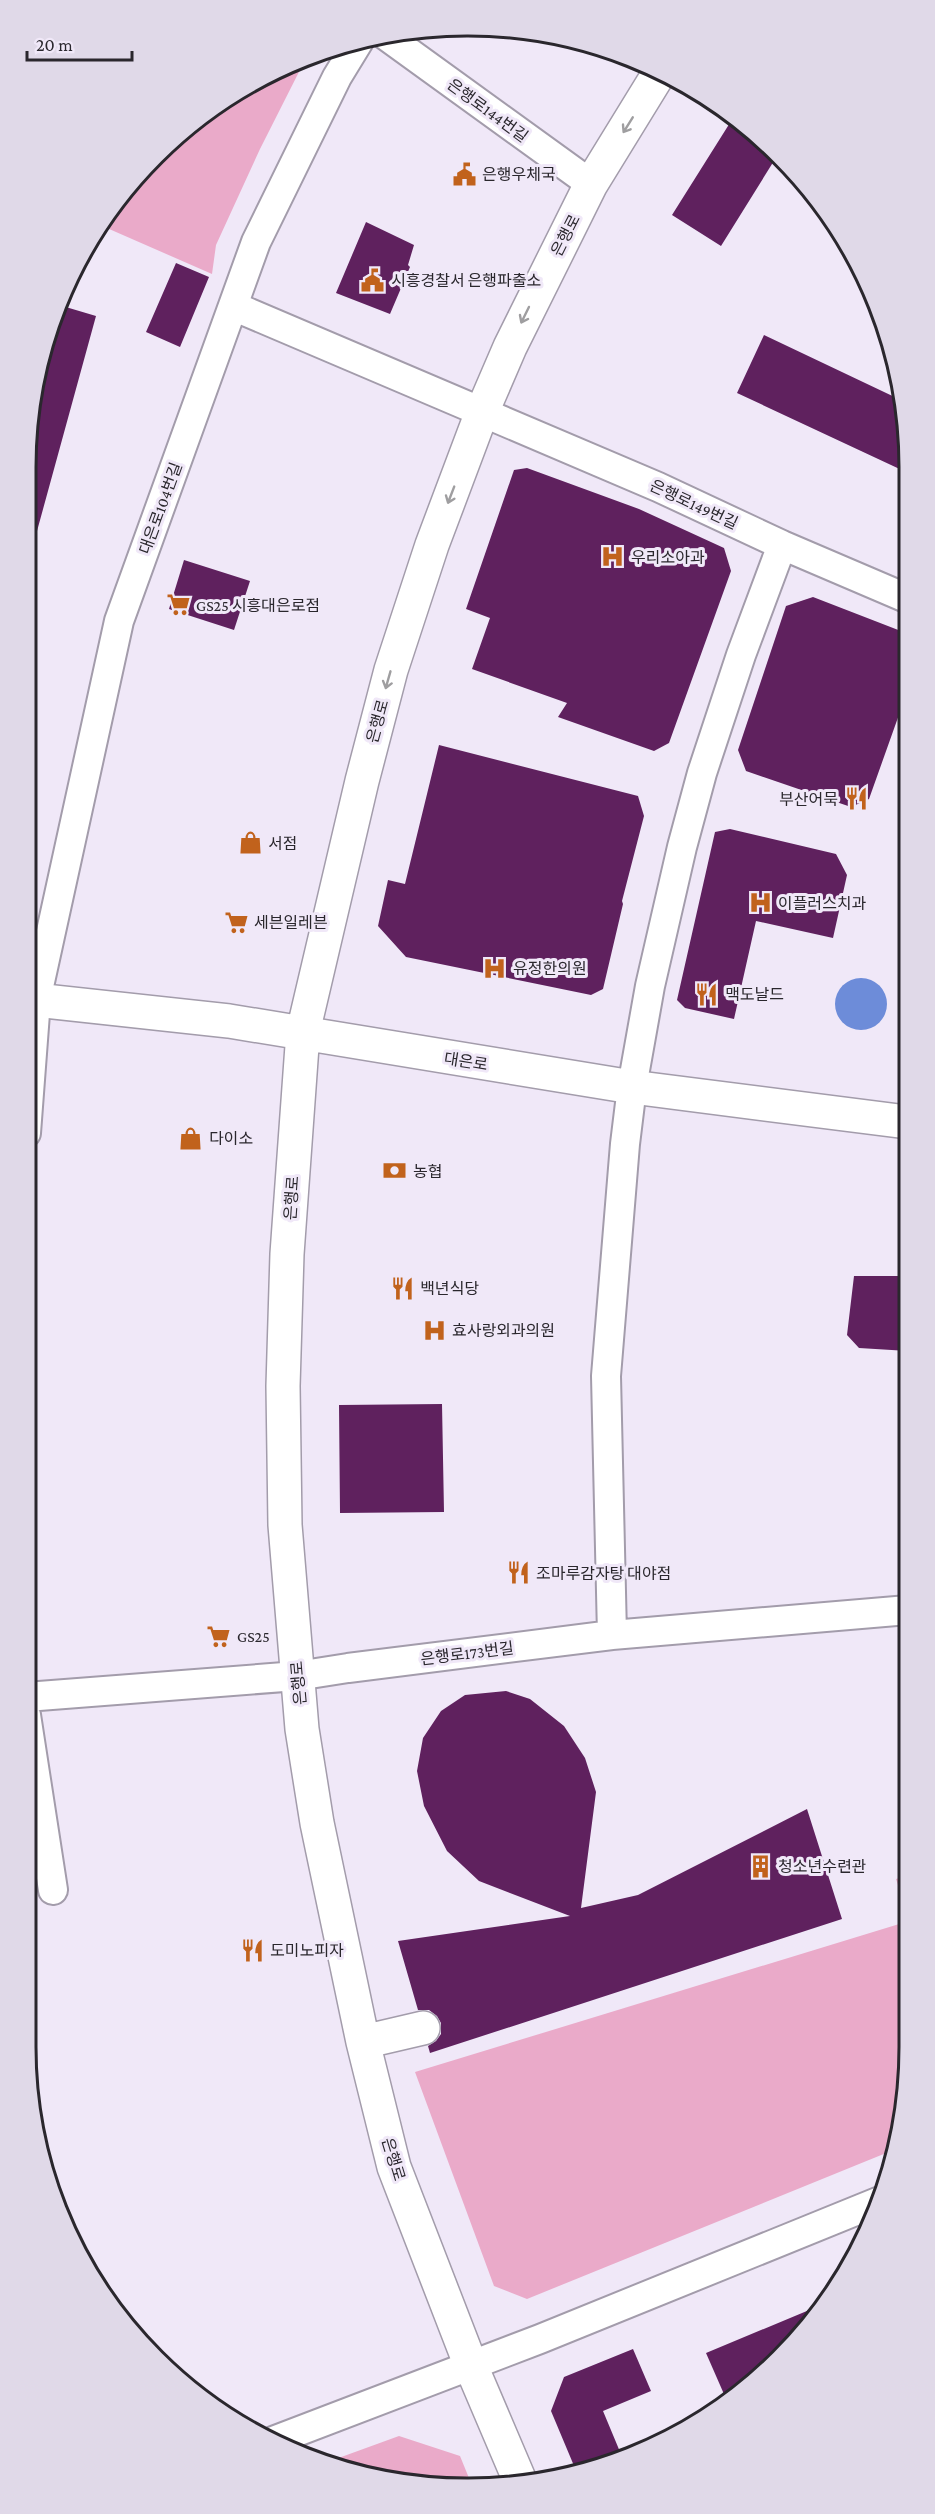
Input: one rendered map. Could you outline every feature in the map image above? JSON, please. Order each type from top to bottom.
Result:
[{"type":"street","name":"은행로144번길","points":[[395,42],[591,184]]},
{"type":"street","name":"대은로104번길","points":[[36,978],[119,621],[256,242],[353,52]]},
{"type":"street","name":"은행로","points":[[517,2475],[471,2366],[394,2167],[363,2042],[316,1823],[302,1728],[285,1525],[283,1386],[287,1254],[303,1032],[353,816],[388,679],[432,545],[482,412],[510,347],[591,184],[656,79]]},
{"type":"street","name":"은행로149번길","points":[[233,306],[658,487],[782,545],[899,595]]},
{"type":"street","points":[[612,1635],[606,1376],[625,1144],[632,1087],[650,986],[682,847],[702,773],[741,655],[782,545]]},
{"type":"street","name":"대은로","points":[[36,1000],[229,1021],[632,1087],[899,1121]]},
{"type":"street","name":"은행로173번길","points":[[36,1696],[297,1676],[612,1635],[899,1611]]},
{"type":"street","points":[[36,1780],[53,1890]]},
{"type":"street","points":[[363,2042],[423,2028]]},
{"type":"street","points":[[284,2437],[471,2366],[869,2204]]},
{"type":"shaded area","points":[[300,70],[260,149],[216,245],[212,274],[109,229],[143,183],[183,143],[205,125],[252,94]]},
{"type":"shaded area","points":[[899,1924],[898,2075],[891,2131],[885,2153],[527,2299],[494,2286],[415,2072]]},
{"type":"shaded area","points":[[399,2436],[460,2456],[469,2478],[439,2477],[383,2470],[339,2458]]},
{"type":"water","points":[[856,978],[866,978],[876,982],[883,989],[887,1004],[883,1019],[876,1026],[866,1030],[856,1030],[846,1026],[839,1019],[835,1009],[835,999],[839,989],[846,982]]},
{"type":"building","points":[[729,124],[773,162],[721,246],[672,215]]},
{"type":"building","name":"시흥경찰서 은행파출소","points":[[366,222],[414,245],[408,265],[410,267],[390,314],[336,293]]},
{"type":"building","points":[[176,263],[209,277],[180,347],[146,332]]},
{"type":"building","points":[[67,307],[96,316],[36,535],[37,439],[44,383],[51,356]]},
{"type":"building","points":[[764,335],[893,396],[899,469],[737,393]]},
{"type":"building","points":[[527,468],[639,509],[724,548],[731,571],[669,743],[654,751],[558,717],[567,703],[472,669],[490,618],[466,609],[514,470]]},
{"type":"building","points":[[184,560],[250,581],[234,630],[169,609]]},
{"type":"building","points":[[813,597],[899,630],[899,715],[869,799],[851,807],[746,771],[738,750],[786,606]]},
{"type":"building","points":[[439,745],[638,796],[644,816],[622,901],[603,989],[591,995],[406,957],[378,926],[388,880],[405,884]]},
{"type":"building","points":[[730,829],[836,854],[847,875],[833,938],[756,921],[734,1019],[685,1008],[677,1000],[715,832]]},
{"type":"building","points":[[854,1276],[899,1276],[899,1350],[859,1348],[847,1335]]},
{"type":"building","points":[[442,1404],[444,1512],[340,1513],[339,1405]]},
{"type":"building","name":"청소년수련관","points":[[506,1691],[530,1699],[564,1726],[585,1758],[596,1792],[581,1908],[638,1895],[807,1809],[842,1919],[430,2053],[428,2046],[441,2034],[441,2023],[437,2016],[429,2010],[418,2010],[398,1941],[570,1916],[479,1881],[447,1851],[424,1806],[417,1771],[423,1738],[441,1711],[465,1695]]},
{"type":"building","points":[[809,2310],[773,2352],[724,2393],[706,2353]]},
{"type":"building","points":[[633,2349],[651,2391],[603,2411],[619,2450],[573,2464],[551,2411],[564,2377]]},
{"type":"place","name":"은행우체국","points":[[464,174]]},
{"type":"place","name":"시흥경찰서 은행파출소","points":[[373,280]]},
{"type":"place","name":"우리소아과","points":[[613,557]]},
{"type":"place","name":"GS25 시흥대은로점","points":[[178,605]]},
{"type":"place","name":"부산어묵","points":[[856,799]]},
{"type":"place","name":"서점","points":[[250,843]]},
{"type":"place","name":"이플러스치과","points":[[760,903]]},
{"type":"place","name":"세븐일레븐","points":[[236,922]]},
{"type":"place","name":"유정한의원","points":[[495,968]]},
{"type":"place","name":"맥도날드","points":[[707,994]]},
{"type":"place","name":"다이소","points":[[191,1138]]},
{"type":"place","name":"농협","points":[[395,1171]]},
{"type":"place","name":"백년식당","points":[[402,1288]]},
{"type":"place","name":"효사랑외과의원","points":[[434,1330]]},
{"type":"place","name":"조마루감자탕 대야점","points":[[518,1573]]},
{"type":"place","name":"GS25","points":[[219,1636]]},
{"type":"place","name":"청소년수련관","points":[[760,1866]]},
{"type":"place","name":"도미노피자","points":[[252,1950]]}]
